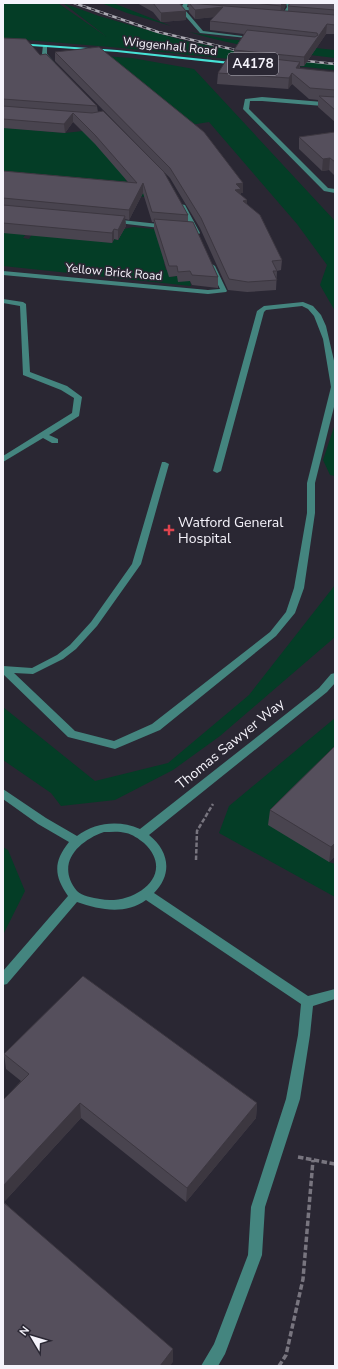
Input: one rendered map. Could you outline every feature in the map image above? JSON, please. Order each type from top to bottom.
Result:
[{"type":"main road","name":"Wiggenhall Road","points":[[3,43],[117,51],[241,63]]},
{"type":"street","points":[[176,3],[184,8],[208,11]]},
{"type":"street","points":[[184,8],[186,3]]},
{"type":"street","points":[[282,17],[289,7],[288,3]]},
{"type":"street","points":[[184,8],[197,28],[202,32],[260,38]]},
{"type":"street","points":[[275,16],[290,18]]},
{"type":"street","points":[[44,46],[44,54],[58,69]]},
{"type":"street","points":[[335,105],[262,98],[247,100],[246,109],[326,190],[335,191]]},
{"type":"street","points":[[178,198],[199,236]]},
{"type":"street","points":[[103,220],[172,227]]},
{"type":"street","points":[[188,229],[196,229]]},
{"type":"street","name":"Yellow Brick Road","points":[[3,273],[208,292],[224,291],[208,257]]},
{"type":"street","points":[[3,301],[22,304],[26,373],[64,388],[78,397],[76,414],[3,460]]},
{"type":"street","points":[[166,464],[136,564],[94,624],[73,647],[60,657],[33,671],[4,669],[72,734],[115,745],[156,727],[273,634],[290,613],[299,588],[302,573],[311,513],[311,483],[335,387],[324,332],[315,309],[309,304],[264,308],[261,311],[217,471]]},
{"type":"street","points":[[43,435],[55,441]]},
{"type":"street","name":"Thomas Sawyer Way","points":[[142,834],[322,690],[335,676]]},
{"type":"street","points":[[3,793],[42,821],[76,841]]},
{"type":"street","points":[[104,828],[126,828],[142,834],[157,848],[163,867],[159,881],[148,895],[128,904],[110,906],[94,904],[75,896],[64,876],[63,863],[68,850],[76,841],[90,832],[104,828]]},
{"type":"street","points":[[148,895],[306,1002],[335,994]]},
{"type":"street","points":[[3,980],[75,896]]},
{"type":"street","points":[[209,1366],[220,1349],[254,1255],[258,1208],[293,1099],[304,1035],[306,1002]]},
{"type":"path","points":[[276,1153],[335,1164]]},
{"type":"path","points":[[279,1366],[286,1355],[303,1279],[313,1160]]},
{"type":"green space","points":[[3,3],[58,3],[107,37],[63,3],[99,16],[185,41],[271,58],[335,65],[335,70],[122,48],[3,38]]},
{"type":"green space","points":[[101,3],[113,3],[171,26],[127,13]]},
{"type":"green space","points":[[189,32],[227,39],[335,50],[335,58],[225,42]]},
{"type":"green space","points":[[103,56],[132,58],[194,69],[335,221],[335,311],[320,285],[327,265],[297,224],[209,122],[184,126]]},
{"type":"green space","points":[[3,126],[7,128],[65,133],[83,131],[132,178],[125,179],[129,184],[135,183],[147,197],[3,185]]},
{"type":"green space","points":[[133,227],[163,230],[163,259],[170,259],[164,263],[166,270],[173,269],[169,277],[177,276],[190,281],[191,286],[3,266],[3,232],[26,234],[23,238],[29,239],[34,231],[112,243],[114,239],[118,240],[124,229]]},
{"type":"green space","points":[[335,424],[335,476],[330,475],[323,460]]},
{"type":"green space","points":[[335,585],[335,637],[220,736],[173,770],[115,800],[61,806],[51,793],[3,760],[3,707],[95,781],[168,763],[249,695]]},
{"type":"green space","points":[[335,718],[335,758],[329,862],[335,864],[335,897],[219,833],[229,806]]},
{"type":"green space","points":[[3,847],[8,850],[25,891],[3,935]]},
{"type":"building","points":[[153,3],[179,3],[186,11],[161,13]]},
{"type":"building","points":[[189,3],[335,15],[335,25],[327,24],[304,57],[234,50],[247,30],[315,37],[318,35],[317,33],[210,21],[223,7],[195,10]]},
{"type":"building","points":[[254,3],[282,3],[281,6]]},
{"type":"building","points":[[290,3],[335,3],[335,10],[288,6]]},
{"type":"building","points":[[3,38],[26,39],[40,55],[46,54],[97,106],[3,99]]},
{"type":"building","points":[[99,47],[204,132],[243,183],[236,184],[241,189],[235,190],[247,200],[243,201],[260,215],[282,260],[272,261],[277,271],[273,271],[277,280],[248,282],[229,279],[201,218],[170,168],[55,52]]},
{"type":"building","points":[[230,54],[300,62],[296,68],[335,72],[335,90],[310,88],[292,73],[289,78],[218,73]]},
{"type":"building","points":[[319,96],[335,97],[335,110]]},
{"type":"building","points":[[3,106],[92,113],[103,111],[164,172],[188,215],[152,212],[143,183],[129,210],[3,198],[3,171],[137,183],[95,135],[73,113],[64,124],[3,119]]},
{"type":"building","points":[[335,132],[335,162],[330,158],[323,159],[299,137]]},
{"type":"building","points":[[3,205],[125,216],[118,230],[114,229],[112,233],[3,223]]},
{"type":"building","points":[[154,219],[193,222],[218,277],[192,275],[190,271],[178,272],[177,266],[169,266]]},
{"type":"building","points":[[335,746],[335,843],[331,847],[270,810]]},
{"type":"building","points":[[83,976],[257,1103],[187,1188],[80,1103],[3,1186],[3,1100],[29,1074],[4,1054]]},
{"type":"building","points":[[3,1202],[173,1349],[160,1366],[3,1366]]},
{"type":"railway","points":[[74,3],[158,32],[244,52]]},
{"type":"railway","points":[[297,60],[335,64]]},
{"type":"place","name":"Watford General Hospital","points":[[169,530]]}]
